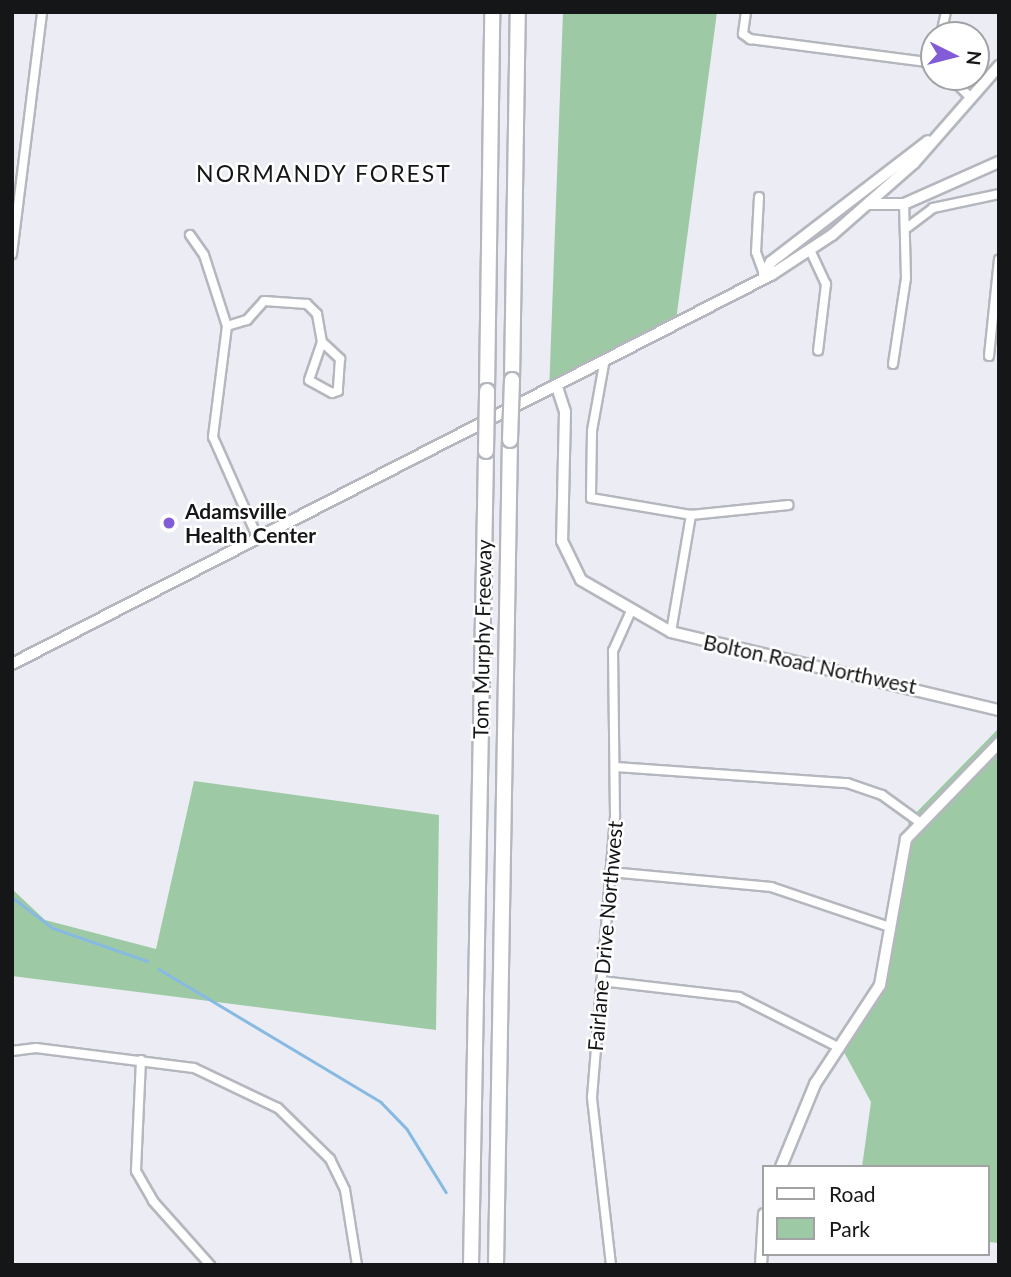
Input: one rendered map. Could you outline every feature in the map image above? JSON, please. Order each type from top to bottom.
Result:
[{"type":"highway","name":"Tom Murphy Freeway","points":[[471,1265],[492,12]]},
{"type":"highway","name":"Tom Murphy Freeway","points":[[496,1265],[518,12]]},
{"type":"main road","points":[[764,274],[771,262],[928,141],[999,66]]},
{"type":"main road","points":[[12,664],[256,534],[604,364],[810,250],[869,204],[914,163],[928,141]]},
{"type":"main road","points":[[869,204],[904,204],[999,162]]},
{"type":"main road","points":[[782,1165],[800,1115],[880,985],[898,858],[918,821],[999,743]]},
{"type":"street","points":[[12,254],[42,12]]},
{"type":"street","points":[[746,12],[743,34],[750,39],[920,61]]},
{"type":"street","points":[[964,91],[970,97]]},
{"type":"street","points":[[908,227],[933,208],[999,194]]},
{"type":"street","points":[[760,197],[756,252],[764,274]]},
{"type":"street","points":[[893,364],[908,227],[904,204]]},
{"type":"street","points":[[190,235],[204,256],[227,326],[213,437],[256,534]]},
{"type":"street","points":[[810,250],[826,284],[818,351]]},
{"type":"street","points":[[989,356],[999,260]]},
{"type":"street","points":[[227,326],[247,320],[256,304],[280,300],[313,309],[322,342],[342,365],[332,393],[309,380],[322,342]]},
{"type":"street","points":[[604,364],[592,431],[591,498],[691,515],[788,505]]},
{"type":"street","name":"Bolton Road Northwest","points":[[557,387],[565,412],[565,557],[581,580],[671,632],[999,710]]},
{"type":"street","points":[[671,632],[691,515]]},
{"type":"street","name":"Fairlane Drive Northwest","points":[[611,1265],[592,1097],[616,767],[613,651],[631,611]]},
{"type":"street","points":[[616,767],[847,783],[882,795],[918,821]]},
{"type":"street","points":[[610,872],[771,887],[890,927]]},
{"type":"street","points":[[601,981],[739,997],[840,1048]]},
{"type":"street","points":[[12,1051],[141,1060],[215,1074],[295,1120],[330,1159],[345,1190],[357,1265]]},
{"type":"street","points":[[141,1060],[136,1171],[153,1201],[210,1265]]},
{"type":"green space","points":[[563,12],[717,12],[675,328],[549,394]]},
{"type":"green space","points":[[999,728],[999,1243],[990,1242],[990,1165],[862,1165],[871,1102],[839,1043],[884,968],[909,820]]},
{"type":"green space","points":[[194,781],[439,815],[436,1030],[12,976],[12,889],[45,920],[156,949]]},
{"type":"waterway","points":[[12,897],[53,928],[147,961]]},
{"type":"waterway","points":[[159,969],[381,1102],[407,1129],[446,1192]]},
{"type":"place","name":"Adamsville Health Center","points":[[169,523]]},
{"type":"district","name":"NORMANDY FOREST","points":[[324,173]]}]
